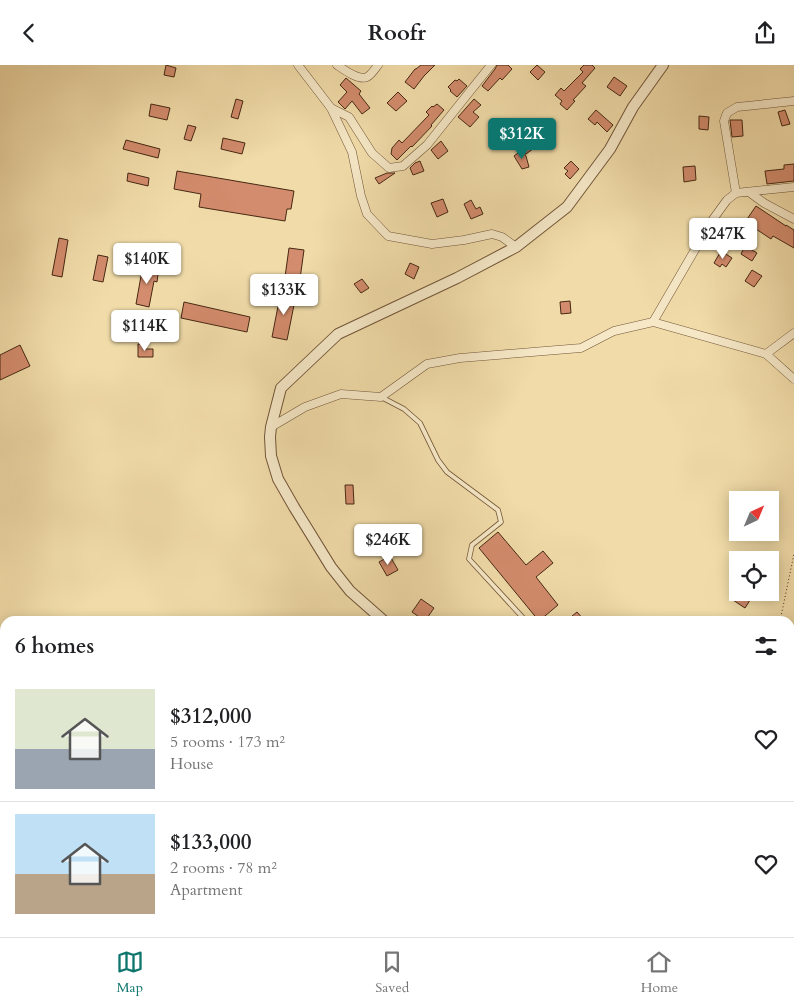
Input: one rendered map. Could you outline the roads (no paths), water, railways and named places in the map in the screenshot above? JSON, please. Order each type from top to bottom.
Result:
[{"type":"street","points":[[298,65],[331,108],[352,152],[361,196],[367,214],[388,236],[432,244],[492,234],[502,237],[516,247]]},
{"type":"street","points":[[337,65],[353,75],[364,78],[378,65]]},
{"type":"street","points":[[331,108],[349,117],[372,153],[389,167],[403,166],[427,145],[491,65]]},
{"type":"street","points":[[378,616],[350,591],[331,567],[278,479],[273,466],[269,445],[271,427],[281,388],[338,334],[457,278],[516,247],[567,207],[610,149],[633,107],[663,65]]},
{"type":"street","points":[[736,193],[724,121],[727,113],[737,107],[794,101]]},
{"type":"street","points":[[653,322],[711,221],[727,201],[736,193],[794,187]]},
{"type":"street","points":[[748,192],[794,219]]},
{"type":"street","points":[[271,427],[305,407],[341,394],[381,397],[427,364],[460,358],[581,348],[614,331],[653,322],[766,354],[794,379]]},
{"type":"street","points":[[766,354],[794,333]]},
{"type":"lane","points":[[381,397],[404,409],[420,423],[438,460],[447,472],[498,510],[502,522],[472,545],[470,559],[521,616]]}]
